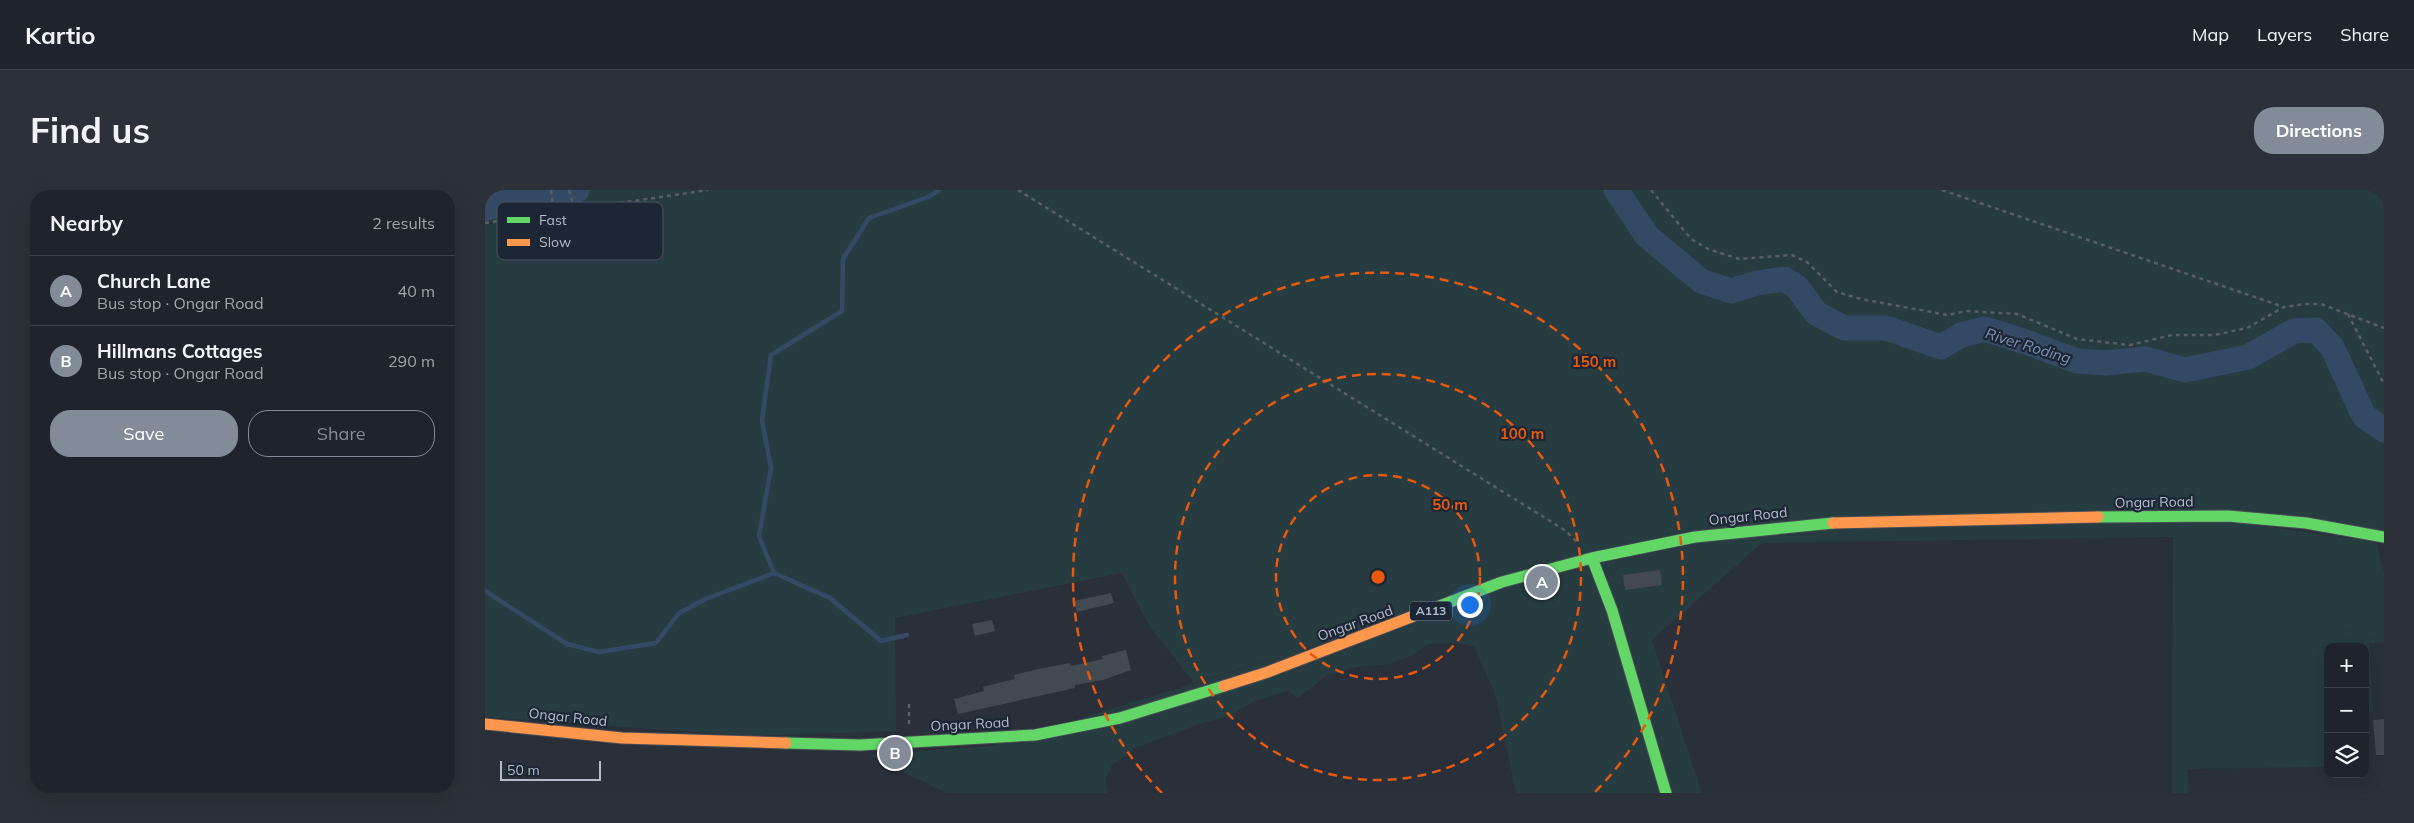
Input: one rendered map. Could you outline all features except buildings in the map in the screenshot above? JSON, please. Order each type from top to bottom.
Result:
[{"type":"main road","name":"Ongar Road","points":[[485,724],[641,739],[860,745],[1035,735],[1121,718],[1268,672],[1503,582],[1592,558],[1695,537],[1825,523],[1951,519],[2228,516],[2305,523],[2384,537]]},
{"type":"main road","points":[[1592,558],[1612,610],[1666,793]]},
{"type":"path","points":[[569,190],[573,202]]},
{"type":"path","points":[[628,202],[708,190]]},
{"type":"path","points":[[1018,190],[1567,531],[1592,558]]},
{"type":"path","points":[[1651,190],[1691,239],[1708,249],[1739,258],[1792,255],[1807,262],[1837,292],[1861,300],[1947,315],[1967,311],[2017,314],[2077,339],[2130,345],[2172,336],[2215,335],[2247,328],[2285,307]]},
{"type":"path","points":[[1942,190],[2285,307],[2321,304],[2384,328]]},
{"type":"path","points":[[2347,313],[2384,384]]},
{"type":"green space","points":[[485,190],[2384,190],[2384,531],[2214,519],[2376,542],[2384,572],[2384,642],[2324,643],[2324,767],[2187,769],[2189,793],[2172,793],[2173,537],[1762,543],[1652,640],[1702,793],[1516,793],[1495,694],[1474,647],[1455,643],[1428,644],[1413,655],[1390,664],[1356,667],[1326,676],[1298,698],[1288,691],[1254,701],[1232,715],[1203,723],[1137,747],[1112,765],[1105,780],[1108,793],[946,793],[869,755],[990,746],[1283,656],[1194,683],[1148,624],[1122,573],[895,618],[896,731],[750,736],[485,717]]},
{"type":"green space","points":[[2369,643],[2373,712],[2369,713]]},
{"type":"waterway","name":"River Roding","points":[[505,202],[577,190]]},
{"type":"waterway","points":[[774,573],[759,536],[771,468],[762,420],[771,355],[842,311],[843,259],[869,218],[928,197],[939,190]]},
{"type":"waterway","name":"River Roding","points":[[1616,190],[1647,236],[1701,281],[1731,291],[1757,283],[1784,279],[1797,287],[1816,313],[1844,328],[1886,328],[1941,347],[1961,335],[1985,329],[2077,361],[2105,363],[2146,359],[2185,370],[2248,357],[2294,331],[2316,330],[2332,347],[2364,416],[2384,430]]},
{"type":"waterway","name":"River Roding","points":[[485,209],[497,205]]},
{"type":"waterway","points":[[485,591],[567,644],[599,652],[656,643],[679,613],[708,598],[774,573],[830,598],[881,641],[907,635]]},
{"type":"traffic: fast","points":[[2098,517],[2228,516],[2306,523],[2384,537]]},
{"type":"traffic: fast","points":[[1411,617],[1502,582],[1592,558],[1695,537],[1833,523]]},
{"type":"traffic: fast","points":[[1592,558],[1612,610],[1666,793]]},
{"type":"traffic: fast","points":[[786,743],[860,745],[1035,735],[1120,718],[1224,686]]},
{"type":"traffic: slow","points":[[1833,523],[2098,517]]},
{"type":"traffic: slow","points":[[1224,686],[1268,672],[1411,617]]},
{"type":"traffic: slow","points":[[485,724],[622,738],[786,743]]},
{"type":"place","name":"Church Lane","points":[[1542,582]]},
{"type":"place","name":"Hillmans Cottages","points":[[895,753]]}]
